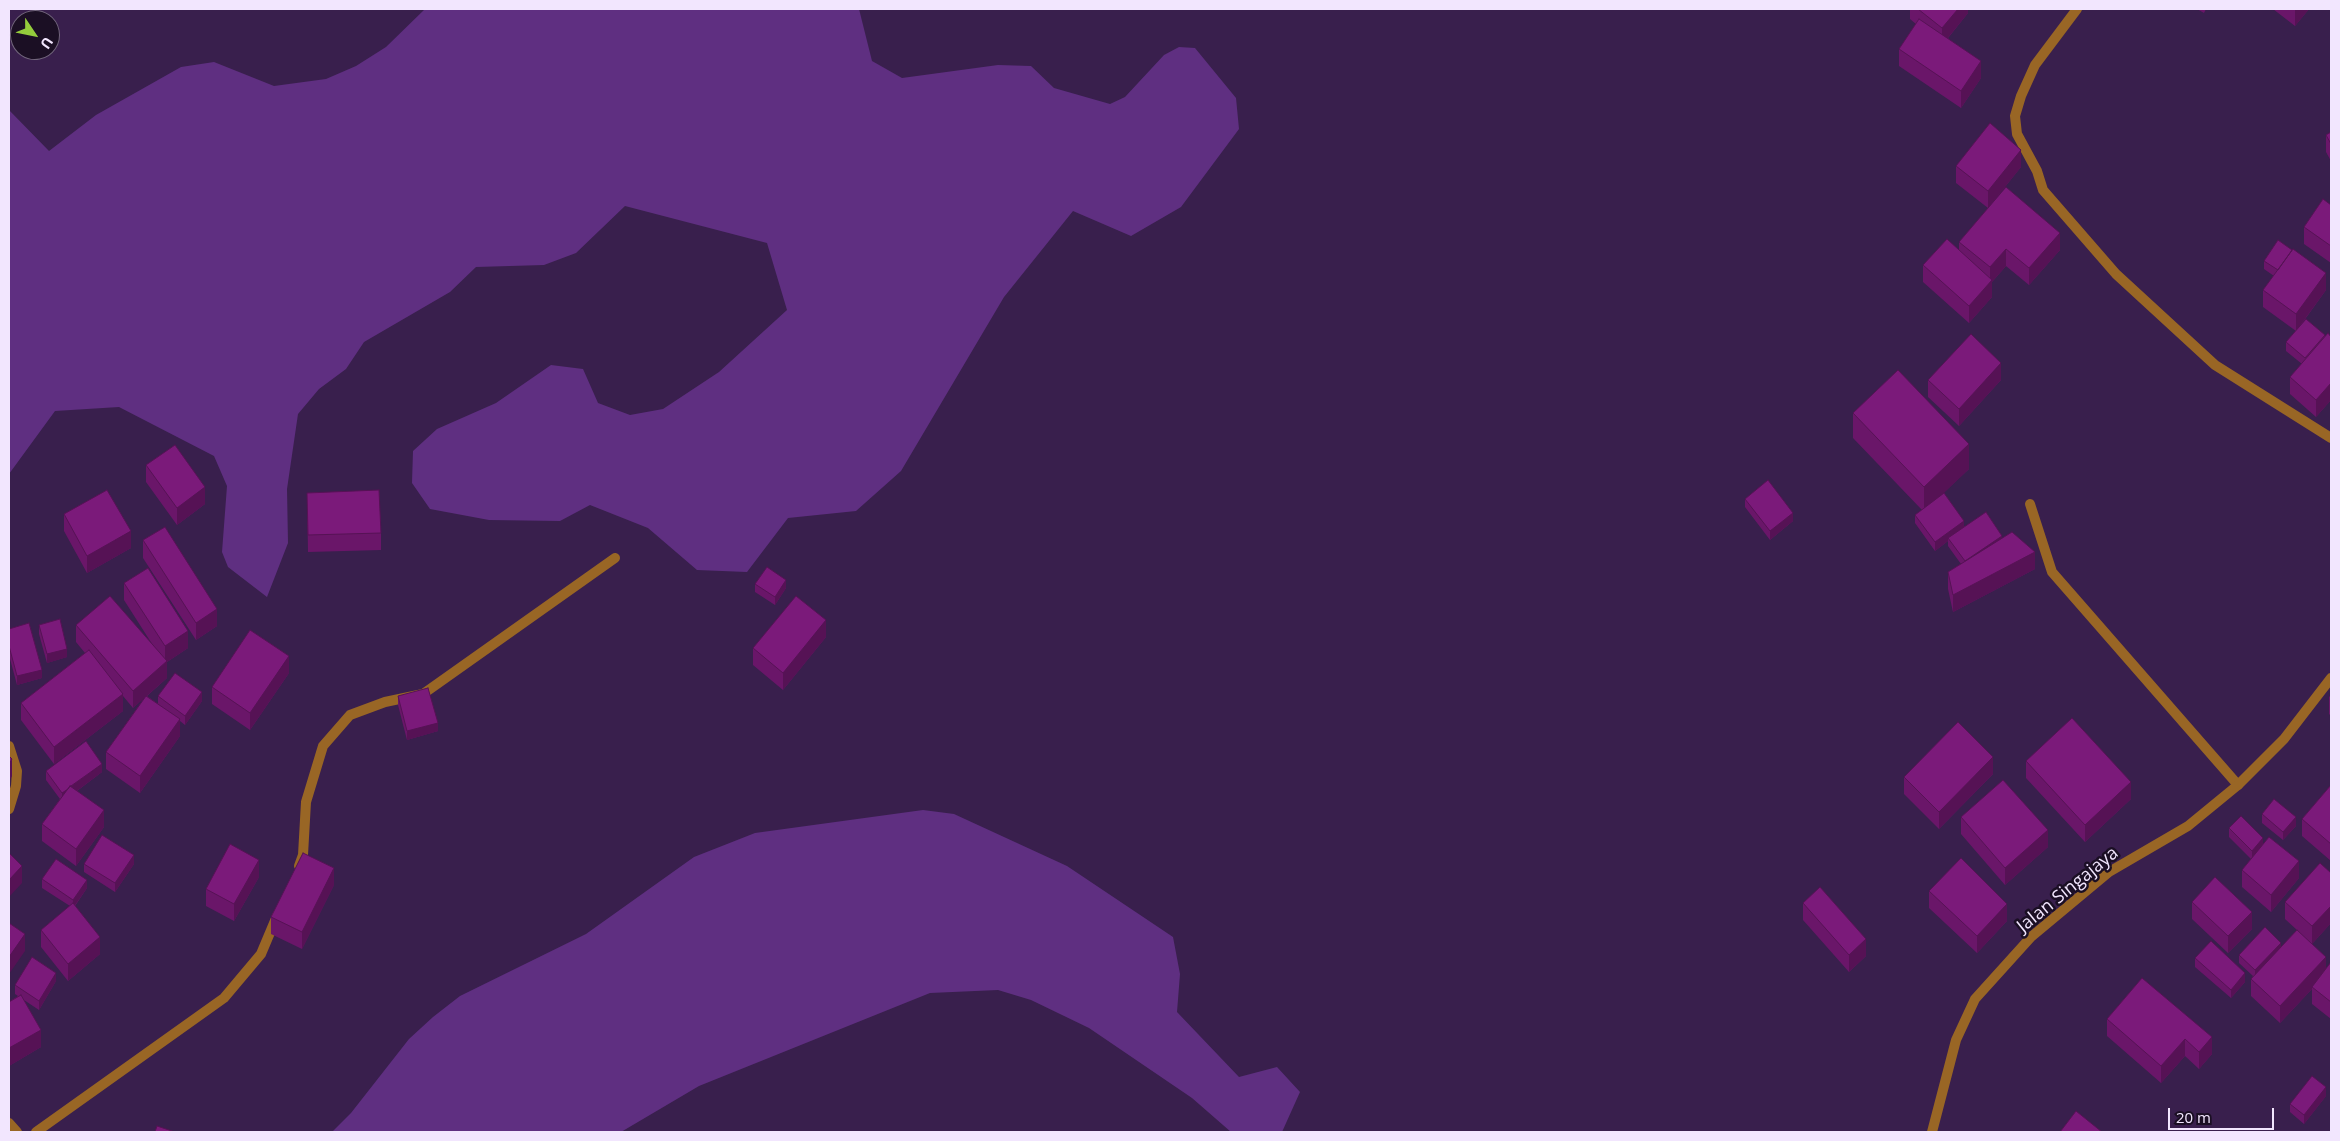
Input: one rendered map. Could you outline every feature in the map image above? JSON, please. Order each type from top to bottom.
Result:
[{"type":"street","points":[[2077,9],[2035,65],[2021,96],[2016,116],[2017,134],[2037,171],[2043,190],[2116,274],[2215,365],[2331,438]]},
{"type":"street","points":[[2030,504],[2052,572],[2238,785]]},
{"type":"street","points":[[295,873],[303,855],[306,802],[323,746],[350,715],[384,702],[423,694],[615,558]]},
{"type":"street","name":"Jalan Singajaya","points":[[1932,1132],[1956,1040],[1975,999],[2031,937],[2102,878],[2188,826],[2238,785],[2284,739],[2331,678]]},
{"type":"street","points":[[9,746],[17,771],[16,786],[9,809]]},
{"type":"street","points":[[36,1132],[224,998],[261,954],[280,909]]},
{"type":"street","points":[[9,1122],[17,1132]]},
{"type":"shaded area","points":[[425,9],[859,9],[872,61],[902,78],[998,65],[1031,66],[1054,88],[1110,104],[1125,97],[1164,55],[1179,47],[1195,48],[1236,98],[1239,129],[1181,207],[1131,236],[1073,211],[1004,297],[901,471],[856,511],[788,518],[747,572],[697,570],[648,528],[590,505],[560,521],[489,520],[430,509],[412,483],[413,451],[437,429],[496,403],[551,365],[583,369],[598,403],[630,415],[663,409],[719,372],[787,310],[767,243],[625,206],[576,253],[544,265],[476,267],[450,292],[364,342],[346,369],[319,389],[298,414],[287,489],[288,543],[267,597],[228,567],[222,552],[227,486],[214,456],[119,407],[55,411],[9,474],[9,110],[49,151],[96,115],[181,67],[214,62],[274,86],[326,79],[356,66],[386,47]]},
{"type":"shaded area","points":[[923,810],[954,814],[1067,866],[1173,937],[1180,974],[1177,1012],[1239,1077],[1277,1067],[1300,1092],[1282,1132],[1231,1132],[1192,1098],[1089,1028],[1031,1000],[998,990],[930,993],[699,1086],[621,1132],[332,1132],[351,1113],[409,1039],[460,996],[586,934],[694,857],[755,833]]},
{"type":"building","points":[[1918,9],[1958,9],[1942,28]]},
{"type":"building","points":[[1919,19],[1981,61],[1961,91],[1899,49]]},
{"type":"building","points":[[1990,123],[2021,150],[1988,191],[1956,166]]},
{"type":"building","points":[[2331,132],[2331,144],[2326,135]]},
{"type":"building","points":[[2006,187],[2060,233],[2029,268],[2006,249],[1990,267],[1959,242]]},
{"type":"building","points":[[2323,199],[2331,205],[2331,246],[2304,227]]},
{"type":"building","points":[[1947,239],[1992,280],[1969,306],[1923,265]]},
{"type":"building","points":[[2278,240],[2292,250],[2278,270],[2264,261]]},
{"type":"building","points":[[2293,249],[2326,273],[2296,314],[2263,290]]},
{"type":"building","points":[[2306,319],[2325,335],[2305,358],[2286,342]]},
{"type":"building","points":[[2328,333],[2331,337],[2331,383],[2316,400],[2290,377]]},
{"type":"building","points":[[1971,334],[2001,363],[1959,409],[1928,380]]},
{"type":"building","points":[[1898,370],[1969,444],[1924,487],[1853,413]]},
{"type":"building","points":[[175,445],[205,487],[177,508],[146,465]]},
{"type":"building","points":[[1768,480],[1793,513],[1770,531],[1745,499]]},
{"type":"building","points":[[107,490],[131,531],[87,556],[64,514]]},
{"type":"building","points":[[379,490],[381,533],[308,535],[307,493]]},
{"type":"building","points":[[1944,493],[1964,521],[1935,542],[1915,515]]},
{"type":"building","points":[[1986,512],[2002,536],[1965,561],[1948,538]]},
{"type":"building","points":[[165,527],[217,609],[196,623],[143,540]]},
{"type":"building","points":[[2012,532],[2035,552],[1953,595],[1948,572]]},
{"type":"building","points":[[767,567],[786,580],[775,597],[755,584]]},
{"type":"building","points":[[148,568],[188,631],[165,646],[124,583]]},
{"type":"building","points":[[110,596],[167,661],[133,691],[76,625]]},
{"type":"building","points":[[796,596],[826,620],[783,673],[753,648]]},
{"type":"building","points":[[60,619],[67,649],[47,654],[39,625]]},
{"type":"building","points":[[29,623],[42,670],[17,676],[9,646],[9,629]]},
{"type":"building","points":[[250,630],[289,656],[250,713],[212,687]]},
{"type":"building","points":[[89,650],[123,694],[54,747],[21,703]]},
{"type":"building","points":[[175,673],[202,692],[185,716],[158,696]]},
{"type":"building","points":[[428,688],[438,723],[407,731],[398,696]]},
{"type":"building","points":[[146,696],[180,719],[140,776],[106,752]]},
{"type":"building","points":[[2072,718],[2131,782],[2085,825],[2026,761]]},
{"type":"building","points":[[1958,722],[1993,757],[1939,812],[1904,777]]},
{"type":"building","points":[[86,741],[102,764],[62,793],[46,771]]},
{"type":"building","points":[[2003,780],[2048,830],[2005,868],[1961,817]]},
{"type":"building","points":[[2331,785],[2331,844],[2302,819]]},
{"type":"building","points":[[70,786],[104,810],[76,849],[42,824]]},
{"type":"building","points":[[2274,799],[2296,817],[2283,832],[2262,814]]},
{"type":"building","points":[[2241,816],[2263,838],[2252,851],[2229,828]]},
{"type":"building","points":[[102,835],[134,855],[115,883],[84,864]]},
{"type":"building","points":[[2269,837],[2299,861],[2271,895],[2242,870]]},
{"type":"building","points":[[230,844],[259,860],[234,904],[206,889]]},
{"type":"building","points":[[9,853],[22,866],[9,880]]},
{"type":"building","points":[[303,853],[334,868],[302,932],[271,917]]},
{"type":"building","points":[[1961,858],[2007,904],[1977,936],[1929,891]]},
{"type":"building","points":[[56,859],[87,880],[73,900],[42,879]]},
{"type":"building","points":[[2320,863],[2331,873],[2331,906],[2312,926],[2285,902]]},
{"type":"building","points":[[2215,877],[2252,912],[2228,936],[2192,902]]},
{"type":"building","points":[[1820,887],[1866,939],[1849,955],[1803,903]]},
{"type":"building","points":[[73,903],[100,937],[68,964],[41,930]]},
{"type":"building","points":[[9,923],[25,934],[9,957]]},
{"type":"building","points":[[2265,927],[2281,943],[2255,970],[2239,955]]},
{"type":"building","points":[[2297,930],[2326,957],[2280,1006],[2251,979]]},
{"type":"building","points":[[2211,941],[2245,973],[2231,990],[2195,958]]},
{"type":"building","points":[[32,957],[56,973],[39,1001],[15,985]]},
{"type":"building","points":[[2331,962],[2331,1002],[2312,987]]},
{"type":"building","points":[[2142,978],[2212,1037],[2199,1052],[2185,1039],[2161,1066],[2107,1019]]},
{"type":"building","points":[[21,995],[41,1030],[9,1048],[9,1002]]},
{"type":"building","points":[[2312,1076],[2326,1087],[2304,1115],[2290,1104]]},
{"type":"building","points":[[2076,1111],[2102,1132],[2060,1132]]},
{"type":"building","points":[[157,1126],[175,1132],[155,1132]]}]
